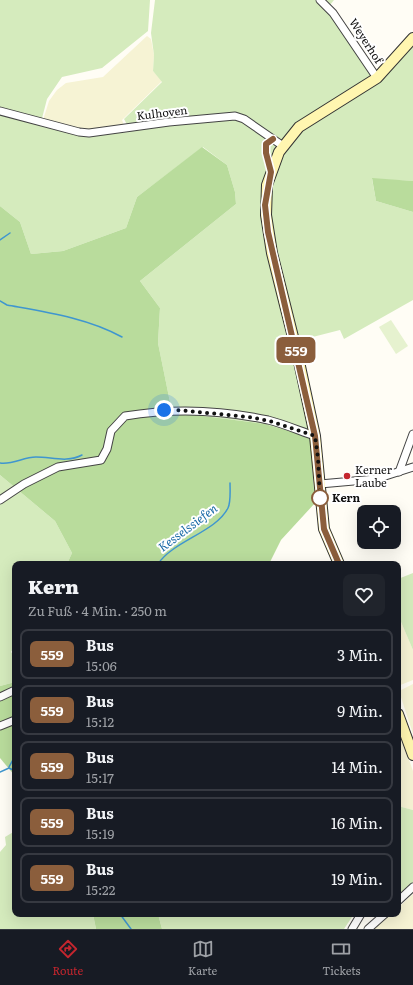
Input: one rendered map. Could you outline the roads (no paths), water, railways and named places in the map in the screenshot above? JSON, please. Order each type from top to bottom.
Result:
[{"type":"street","name":"Weyerhof","points":[[320,0],[333,13],[377,78]]},
{"type":"street","points":[[338,561],[324,529],[315,436],[298,356],[272,253],[266,215],[267,185],[271,172],[283,146],[299,127],[377,78],[413,38]]},
{"type":"street","name":"Kulhoven","points":[[0,111],[79,132],[89,133],[169,122],[235,116],[244,119],[283,146]]},
{"type":"street","points":[[0,500],[24,484],[58,467],[101,460],[107,449],[110,431],[125,416],[177,410],[249,417],[270,421],[315,436]]},
{"type":"street","points":[[399,472],[413,434]]},
{"type":"street","points":[[320,484],[376,479],[413,468]]},
{"type":"street","points":[[0,696],[12,691]]},
{"type":"street","points":[[0,726],[12,721]]},
{"type":"street","points":[[401,722],[413,755]]},
{"type":"street","points":[[401,898],[413,887]]},
{"type":"street","points":[[352,929],[359,917]]},
{"type":"street","points":[[368,929],[381,917]]},
{"type":"waterway","points":[[0,240],[10,233]]},
{"type":"waterway","points":[[0,301],[7,305],[81,320],[109,330],[122,337]]},
{"type":"waterway","points":[[0,463],[9,463],[31,457],[71,459],[82,455]]},
{"type":"waterway","name":"Kesselssiefen","points":[[161,561],[174,549],[214,524],[222,516],[229,505],[230,483]]},
{"type":"waterway","name":"Kesselssiefen","points":[[9,767],[12,762]]},
{"type":"waterway","name":"Kesselssiefen","points":[[0,772],[9,768],[12,770]]},
{"type":"waterway","points":[[122,917],[131,929]]},
{"type":"place","name":"Kerner Laube","points":[[347,476]]},
{"type":"place","name":"Kern","points":[[320,498]]}]
